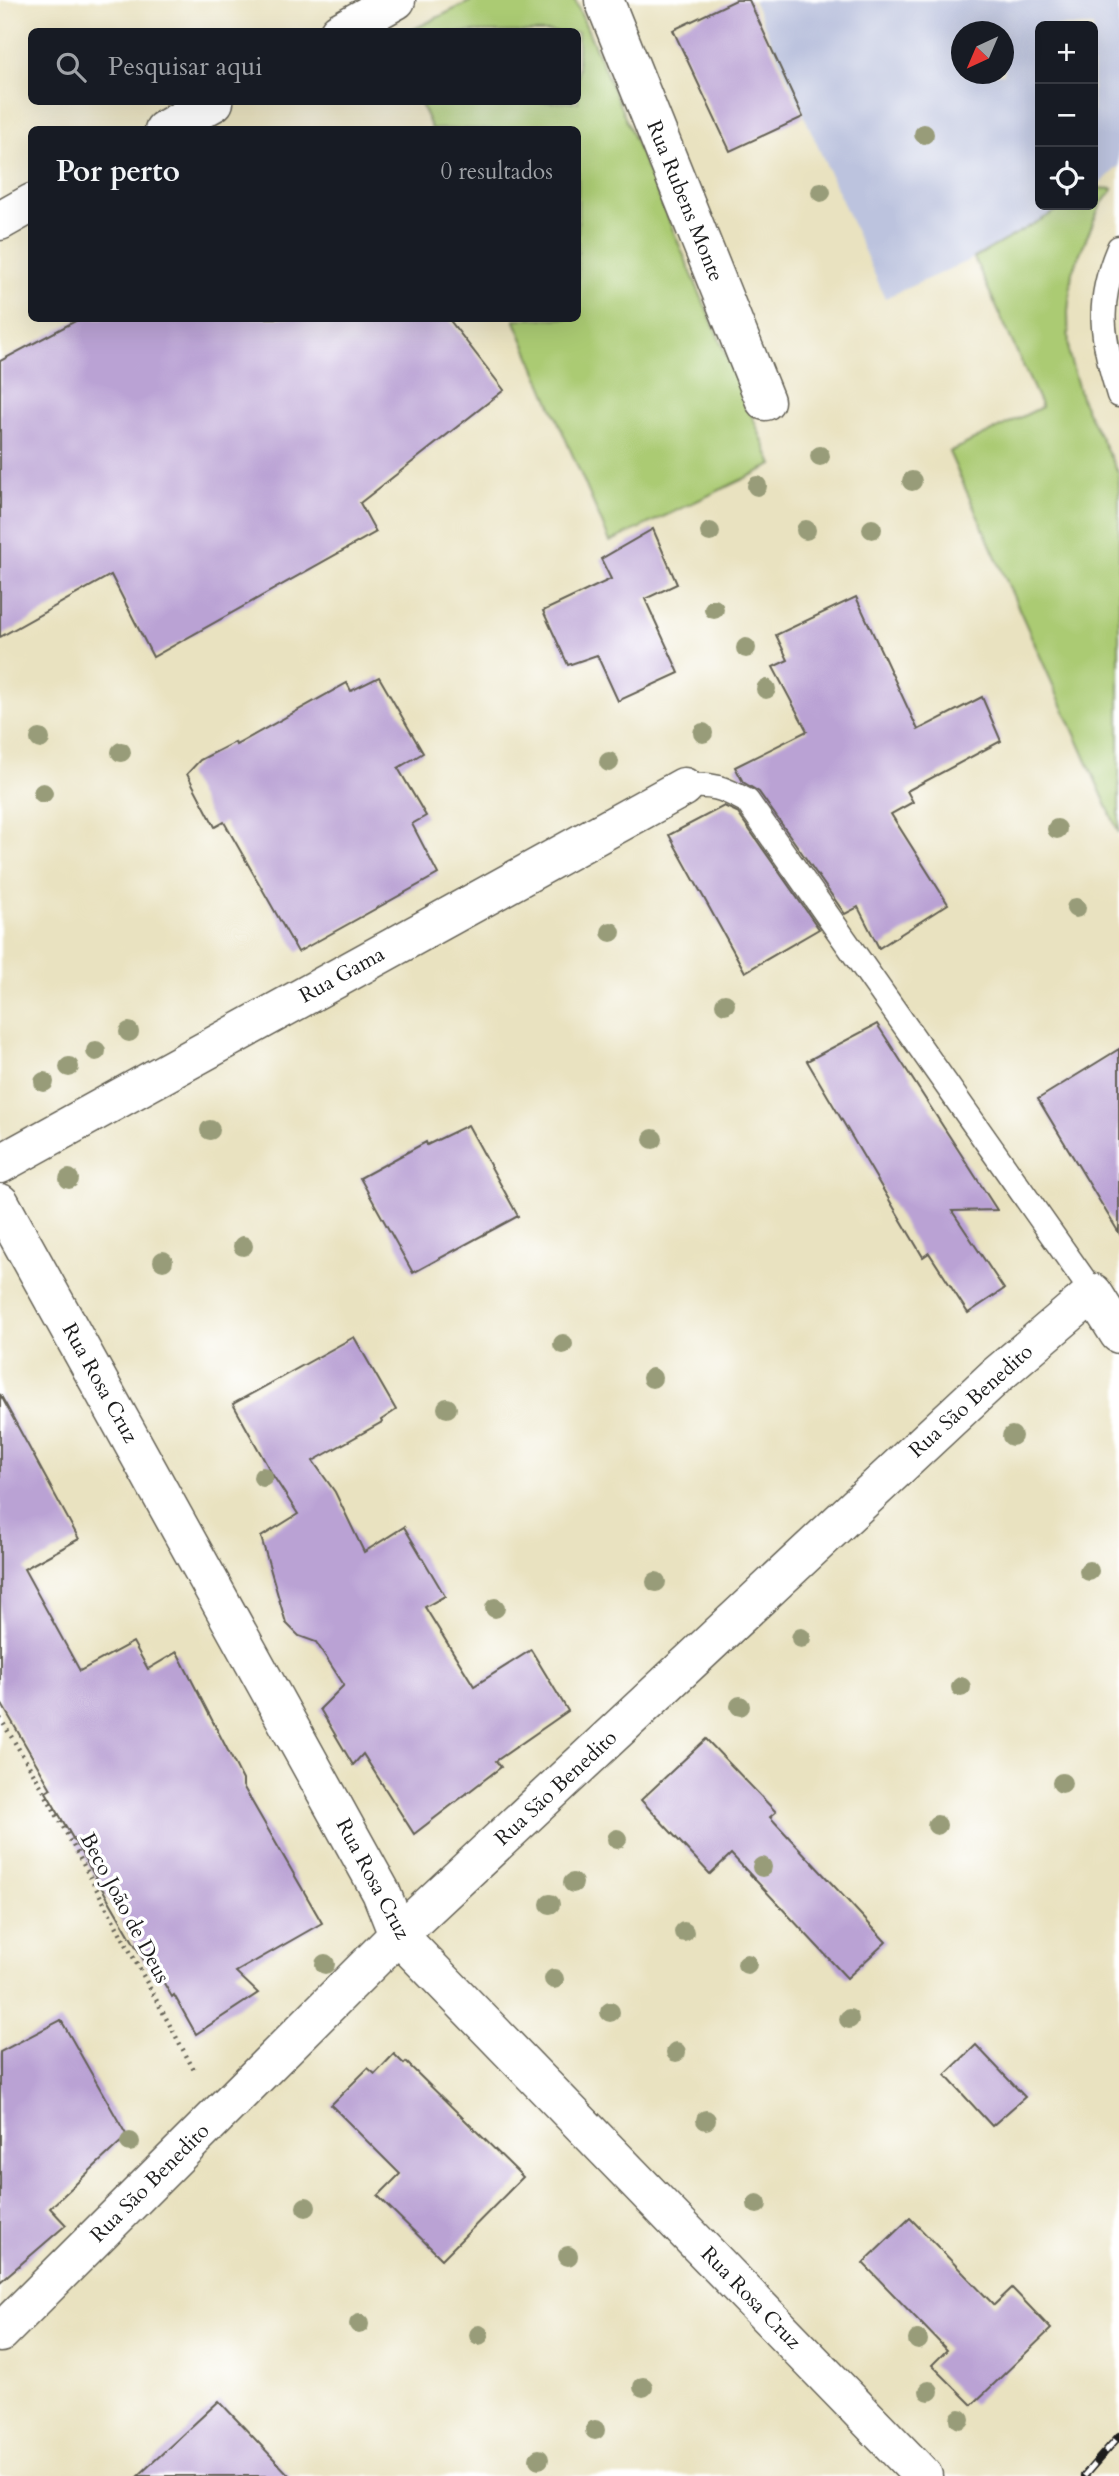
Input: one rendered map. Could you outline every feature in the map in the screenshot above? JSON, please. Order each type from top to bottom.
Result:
[{"type":"street","points":[[346,28],[396,0]]},
{"type":"street","name":"Rua Rubens Monte","points":[[604,0],[765,401]]},
{"type":"street","points":[[171,126],[209,105]]},
{"type":"street","points":[[0,221],[28,205]]},
{"type":"street","name":"Rua Gama","points":[[0,1164],[684,787]]},
{"type":"street","name":"Rua Rosa Cruz","points":[[0,1203],[381,1892],[398,1936],[923,2476]]},
{"type":"street","points":[[1093,1293],[1119,1334]]},
{"type":"street","name":"Rua São Benedito","points":[[0,2333],[398,1936],[987,1384],[1093,1293]]},
{"type":"lane","points":[[1119,248],[1110,270],[1102,311],[1111,367],[1119,395]]},
{"type":"lane","points":[[684,787],[704,784],[723,788],[747,801],[1093,1293]]},
{"type":"path","name":"Beco João de Deus","points":[[0,1718],[40,1784],[219,2115]]},
{"type":"shaded area","points":[[753,0],[1119,0],[1119,166],[1098,185],[1098,21],[1035,21],[1035,210],[1058,210],[974,258],[885,298]]},
{"type":"green space","points":[[473,0],[575,0],[773,465],[610,542],[515,322],[581,322],[581,126],[431,126],[421,105],[581,105],[581,28],[416,28]]},
{"type":"green space","points":[[1098,188],[1113,189],[1100,206],[1072,272],[1068,312],[1069,355],[1082,401],[1119,474],[1119,833],[949,452],[1042,407],[974,258],[1058,210],[1098,210]]},
{"type":"building","points":[[736,0],[749,0],[803,117],[730,151],[673,30]]},
{"type":"building","points":[[73,322],[451,322],[504,390],[360,503],[376,532],[153,657],[111,575],[0,637],[0,361]]},
{"type":"building","points":[[653,529],[677,584],[645,599],[679,673],[618,701],[597,655],[568,665],[543,611],[611,579],[601,559]]},
{"type":"building","points":[[856,597],[918,730],[982,697],[1001,741],[907,791],[913,802],[891,814],[948,904],[879,948],[858,907],[845,914],[759,792],[743,782],[735,767],[807,731],[773,667],[788,660],[776,635]]},
{"type":"building","points":[[379,677],[423,753],[398,768],[426,816],[412,824],[438,874],[298,952],[224,822],[215,827],[187,774],[200,760],[235,742],[236,745],[347,683],[351,691]]},
{"type":"building","points":[[724,806],[737,812],[819,929],[745,972],[669,835]]},
{"type":"building","points":[[877,1024],[997,1210],[952,1211],[1004,1289],[968,1313],[929,1253],[923,1257],[807,1061]]},
{"type":"building","points":[[1119,1049],[1119,1233],[1038,1099]]},
{"type":"building","points":[[468,1125],[518,1216],[413,1273],[360,1178],[426,1142],[427,1145]]},
{"type":"building","points":[[354,1337],[396,1410],[381,1420],[382,1422],[313,1461],[335,1492],[364,1552],[404,1527],[445,1596],[425,1607],[474,1686],[531,1650],[568,1711],[496,1761],[501,1767],[414,1834],[363,1754],[353,1765],[320,1709],[344,1685],[316,1642],[299,1636],[286,1623],[261,1537],[298,1514],[233,1404]]},
{"type":"building","points":[[0,1394],[79,1539],[24,1569],[80,1671],[133,1642],[148,1669],[177,1652],[243,1780],[243,1786],[322,1923],[236,1972],[258,1993],[196,2034],[158,1973],[153,1976],[46,1792],[51,1789],[0,1701]]},
{"type":"building","points":[[706,1739],[776,1812],[770,1817],[886,1942],[847,1978],[731,1854],[710,1874],[641,1800]]},
{"type":"building","points":[[61,2020],[127,2136],[50,2208],[66,2225],[0,2282],[0,2052]]},
{"type":"building","points":[[976,2045],[1025,2097],[992,2126],[945,2075]]},
{"type":"building","points":[[394,2054],[404,2064],[406,2062],[523,2177],[442,2259],[378,2196],[400,2174],[331,2105],[368,2068],[375,2074]]},
{"type":"building","points":[[910,2218],[994,2305],[1012,2288],[1051,2329],[972,2405],[932,2365],[947,2350],[863,2263]]},
{"type":"building","points":[[219,2401],[290,2476],[138,2476]]},
{"type":"railway","points":[[1084,2476],[1119,2436]]}]
